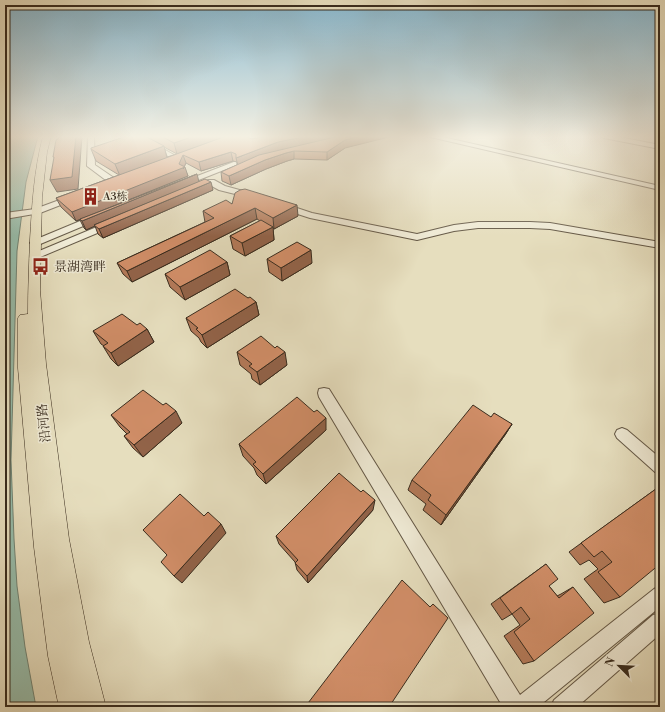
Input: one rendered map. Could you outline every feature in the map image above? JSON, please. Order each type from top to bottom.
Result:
[{"type":"main road","name":"沿河路","points":[[34,169],[25,287],[26,368],[45,547],[60,656],[72,707]]},
{"type":"main road","name":"沿河路","points":[[41,169],[30,211],[35,249],[34,290],[38,364],[57,524],[77,642],[93,707]]},
{"type":"street","points":[[96,169],[114,182]]},
{"type":"street","points":[[178,184],[223,169]]},
{"type":"street","points":[[235,169],[207,183],[259,199]]},
{"type":"street","points":[[577,169],[660,188]]},
{"type":"street","points":[[5,216],[30,211],[79,195]]},
{"type":"street","points":[[273,203],[310,214],[417,237],[454,228],[478,225],[530,225],[550,226],[660,245]]},
{"type":"street","points":[[35,249],[107,214]]},
{"type":"street","points":[[35,249],[116,222]]},
{"type":"street","points":[[324,393],[515,707]]},
{"type":"street","points":[[622,434],[660,467]]},
{"type":"street","points":[[522,707],[660,595]]},
{"type":"street","points":[[561,707],[660,622]]},
{"type":"shaded area","points":[[5,169],[29,169],[26,182],[17,251],[11,460],[17,586],[25,647],[36,707],[5,707]]},
{"type":"building","points":[[52,169],[73,169],[72,177],[50,180]]},
{"type":"building","points":[[135,169],[179,169],[72,212],[56,198]]},
{"type":"building","points":[[227,169],[244,169],[229,176],[221,172]]},
{"type":"building","points":[[197,174],[82,221],[80,219]]},
{"type":"building","points":[[205,179],[211,182],[99,229],[94,225]]},
{"type":"building","points":[[245,189],[297,205],[273,218],[255,208],[127,271],[117,263],[214,218],[203,211],[226,200],[232,204],[235,193]]},
{"type":"building","points":[[261,220],[273,227],[242,243],[230,236]]},
{"type":"building","points":[[297,242],[311,250],[281,268],[267,259]]},
{"type":"building","points":[[210,250],[227,262],[180,287],[165,274]]},
{"type":"building","points":[[235,289],[256,302],[202,335],[196,329],[198,328],[186,318]]},
{"type":"building","points":[[122,314],[137,325],[140,323],[147,329],[111,353],[103,346],[108,343],[93,331]]},
{"type":"building","points":[[261,336],[275,348],[277,346],[285,352],[257,372],[249,366],[252,364],[237,352]]},
{"type":"building","points":[[143,390],[163,405],[166,403],[176,411],[134,445],[124,436],[130,432],[111,415]]},
{"type":"building","points":[[297,397],[314,412],[317,410],[326,418],[263,474],[253,464],[256,462],[239,444]]},
{"type":"building","points":[[473,405],[491,417],[494,413],[512,424],[446,515],[428,500],[431,495],[412,480]]},
{"type":"building","points":[[339,473],[361,492],[363,490],[375,500],[307,576],[295,563],[298,560],[276,536]]},
{"type":"building","points":[[660,486],[660,564],[620,597],[598,572],[612,562],[602,551],[594,557],[581,543]]},
{"type":"building","points":[[180,494],[204,516],[208,512],[221,524],[174,576],[161,562],[167,555],[143,530]]},
{"type":"building","points":[[546,564],[558,579],[549,586],[559,598],[573,587],[594,613],[534,661],[514,632],[530,619],[521,607],[512,614],[500,598]]},
{"type":"building","points":[[402,580],[430,607],[433,604],[448,618],[389,707],[305,707]]},
{"type":"place","name":"A3栋","points":[[90,197]]},
{"type":"place","name":"景湖湾畔","points":[[41,267]]}]
